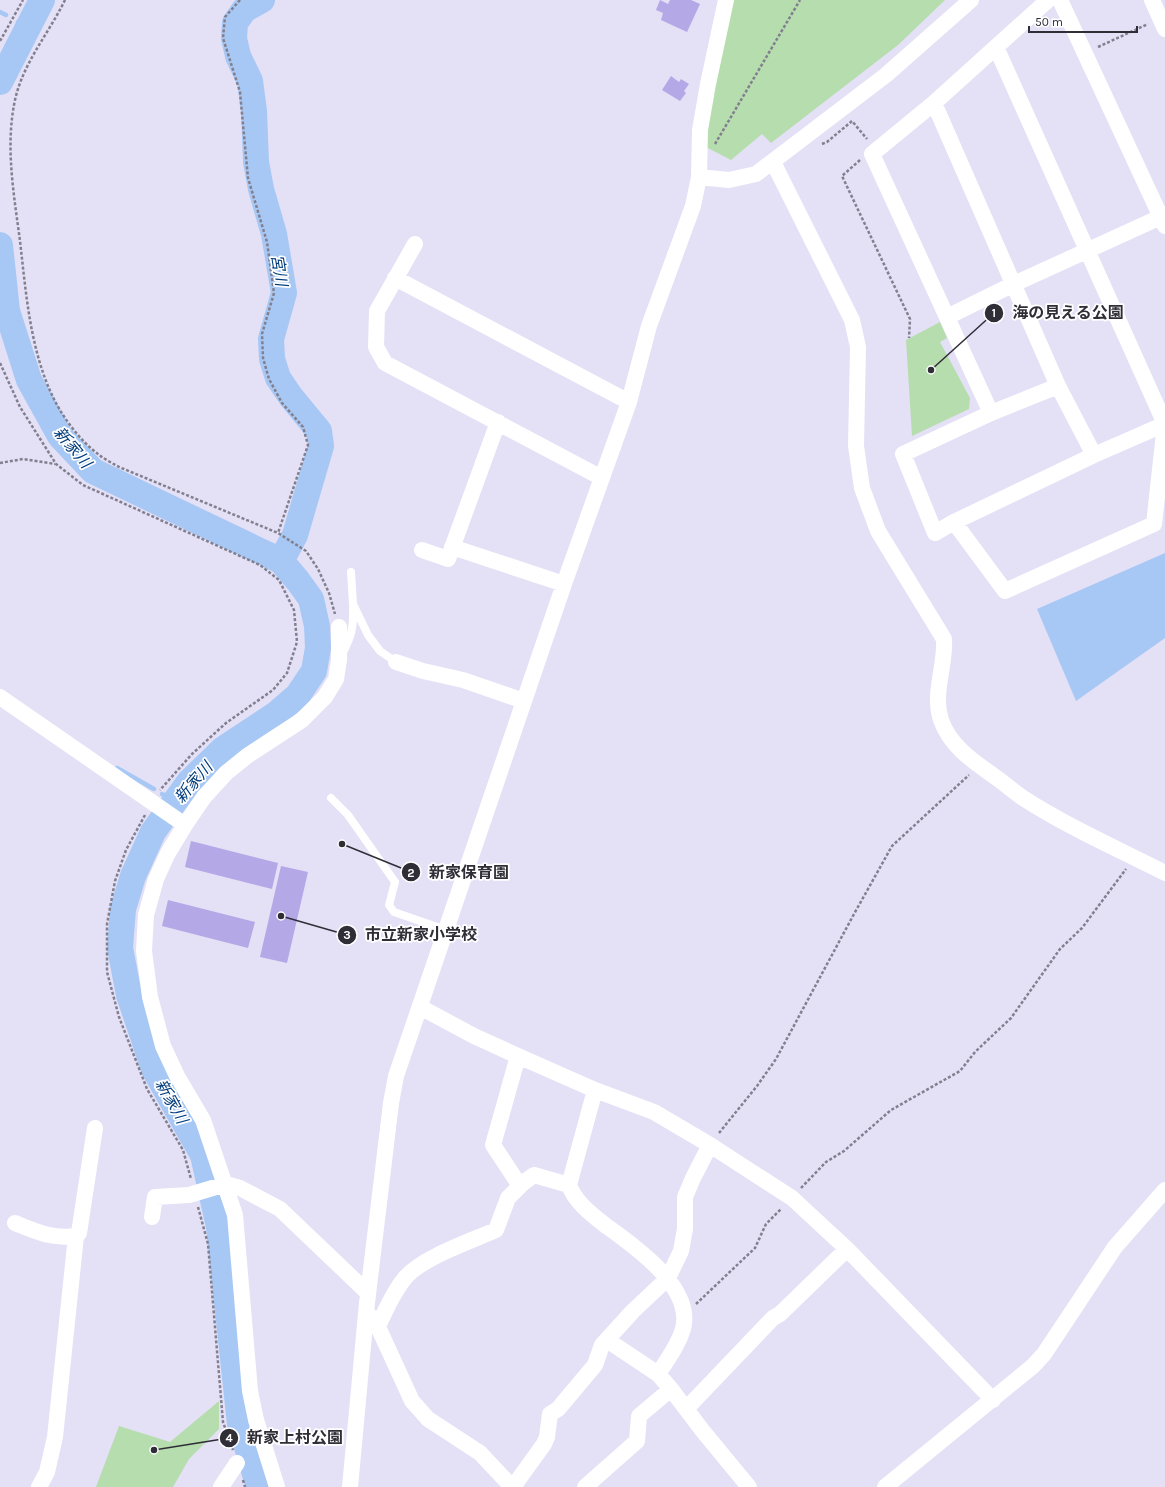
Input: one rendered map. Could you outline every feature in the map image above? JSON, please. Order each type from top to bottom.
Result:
[{"type":"street","points":[[350,1487],[367,1298],[391,1103],[396,1076],[564,584],[629,402],[649,326],[693,206],[699,177],[701,122],[726,0]]},
{"type":"street","points":[[699,177],[729,180],[756,174],[886,75],[971,0]]},
{"type":"street","points":[[992,413],[872,150],[934,103],[1048,0]]},
{"type":"street","points":[[947,317],[1087,250],[1163,219],[1060,0]]},
{"type":"street","points":[[1152,0],[1163,24]]},
{"type":"street","points":[[954,522],[1005,591],[1154,524],[1165,424],[996,47]]},
{"type":"street","points":[[934,103],[1058,386],[1094,455]]},
{"type":"street","points":[[773,162],[852,320],[858,346],[856,446],[862,488],[878,530],[944,639],[945,650],[938,701],[940,719],[948,735],[966,755],[1023,798],[1066,823],[1165,874]]},
{"type":"street","points":[[415,244],[377,311],[376,347],[385,363],[602,478]]},
{"type":"street","points":[[395,278],[629,402]]},
{"type":"street","points":[[1058,386],[992,413],[903,454],[934,533],[1094,455],[1165,424]]},
{"type":"street","points":[[422,550],[448,559],[498,422]]},
{"type":"street","points":[[452,547],[564,584]]},
{"type":"street","points":[[277,1487],[256,1420],[250,1390],[235,1214],[203,1120],[177,1076],[163,1046],[150,998],[144,951],[146,915],[156,879],[168,853],[184,825],[204,797],[226,773],[247,756],[302,720],[325,697],[336,678],[339,660],[339,627]]},
{"type":"street","points":[[396,662],[423,671],[463,680],[524,701]]},
{"type":"street","points":[[0,697],[184,825]]},
{"type":"street","points":[[420,1007],[474,1036],[518,1056],[595,1090],[654,1112],[710,1145],[792,1198],[847,1249],[993,1400]]},
{"type":"street","points":[[518,1056],[493,1145],[520,1186]]},
{"type":"street","points":[[595,1090],[569,1185],[571,1191],[586,1210],[644,1254],[668,1278],[685,1312],[683,1328],[676,1346],[658,1374]]},
{"type":"street","points":[[39,1487],[47,1472],[55,1437],[76,1236],[79,1232],[95,1128]]},
{"type":"street","points":[[152,1217],[155,1197],[192,1195],[226,1184],[240,1188],[280,1209],[367,1298],[378,1326],[412,1400],[428,1419],[480,1453],[513,1487],[544,1444],[547,1437],[550,1414],[558,1409],[595,1365],[602,1346],[607,1340],[633,1311],[668,1278],[681,1251],[685,1229],[685,1197],[710,1145]]},
{"type":"street","points":[[378,1326],[388,1304],[406,1277],[423,1264],[449,1250],[496,1230],[508,1198],[534,1175],[569,1185]]},
{"type":"street","points":[[885,1487],[1033,1366],[1044,1354],[1115,1247],[1165,1190]]},
{"type":"street","points":[[15,1223],[44,1235],[68,1237],[76,1236]]},
{"type":"street","points":[[686,1409],[773,1318],[780,1314],[847,1249]]},
{"type":"street","points":[[607,1340],[658,1374],[749,1487]]},
{"type":"street","points":[[585,1487],[627,1452],[637,1441],[639,1416],[671,1389]]},
{"type":"street","points":[[221,1487],[237,1463]]},
{"type":"lane","points":[[339,660],[350,639],[354,621],[351,572]]},
{"type":"lane","points":[[353,604],[368,635],[380,651],[396,662]]},
{"type":"lane","points":[[331,798],[348,815],[395,882],[389,905],[394,912],[446,930]]},
{"type":"path","points":[[0,41],[23,0]]},
{"type":"path","points":[[65,0],[24,72],[15,99],[11,127],[11,172],[33,333],[39,365],[52,396],[66,419],[81,438],[98,454],[119,467],[278,533],[306,551],[318,569],[329,593],[339,627]]},
{"type":"path","points":[[240,0],[225,17],[223,38],[240,92],[248,178],[266,242],[274,292],[262,334],[263,358],[269,378],[282,403],[303,427],[308,445],[278,533]]},
{"type":"path","points":[[712,150],[800,0]]},
{"type":"path","points":[[1084,53],[1163,24]]},
{"type":"path","points":[[827,142],[852,121],[872,150],[842,176],[910,319],[909,338]]},
{"type":"path","points":[[0,363],[20,407],[56,464],[83,485],[260,565],[279,580],[294,610],[298,642],[287,673],[274,690],[226,723],[192,754],[165,784],[152,802]]},
{"type":"path","points":[[0,463],[23,459],[56,464]]},
{"type":"path","points":[[710,1145],[757,1086],[776,1059],[892,846],[979,765]]},
{"type":"path","points":[[684,1315],[755,1248],[766,1224],[826,1162],[844,1151],[891,1110],[960,1071],[974,1052],[1011,1018],[1060,949],[1082,928],[1134,858]]},
{"type":"path","points":[[192,1195],[208,1244],[223,1422],[245,1487]]},
{"type":"green space","points":[[733,0],[945,0],[898,45],[771,143],[762,134],[731,160],[704,146],[719,61]]},
{"type":"green space","points":[[940,322],[947,338],[940,342],[970,398],[969,409],[912,436],[906,340]]},
{"type":"green space","points":[[219,1401],[219,1429],[189,1459],[173,1487],[96,1487],[119,1426],[170,1442]]},
{"type":"water","points":[[1165,553],[1165,638],[1076,701],[1037,609]]},
{"type":"building","points":[[660,0],[668,4],[670,0],[691,0],[700,4],[687,32],[661,20],[663,13],[656,10]]},
{"type":"building","points":[[671,76],[679,82],[681,79],[689,84],[684,91],[686,93],[680,101],[662,90]]},
{"type":"building","points":[[191,841],[278,863],[272,889],[185,867]]},
{"type":"building","points":[[281,866],[308,872],[287,963],[260,957]]},
{"type":"building","points":[[168,900],[255,922],[248,948],[162,926]]},
{"type":"waterway","name":"新家川","points":[[0,82],[42,0]]},
{"type":"waterway","name":"宮川","points":[[262,0],[244,10],[235,23],[234,38],[238,56],[250,81],[254,111],[256,162],[261,189],[274,234],[284,293],[271,339],[272,359],[278,378],[291,397],[319,431],[321,446],[295,535],[281,561]]},
{"type":"waterway","points":[[0,12],[6,15]]},
{"type":"waterway","points":[[18,22],[28,28]]},
{"type":"waterway","name":"新家川","points":[[0,245],[7,311],[29,380],[60,436],[93,471],[281,561],[311,599],[317,626],[318,648],[314,671],[298,695],[276,714],[223,749],[189,782],[153,832],[133,876],[123,909],[120,948],[129,995],[154,1069],[203,1155],[219,1227],[240,1424],[259,1487]]},
{"type":"waterway","points":[[117,768],[154,789]]},
{"type":"waterway","points":[[162,794],[175,801]]},
{"type":"place","name":"海の見える公園","points":[[931,370]]},
{"type":"place","name":"新家保育園","points":[[342,844]]},
{"type":"place","name":"市立新家小学校","points":[[281,916]]},
{"type":"place","name":"新家上村公園","points":[[154,1450]]}]
